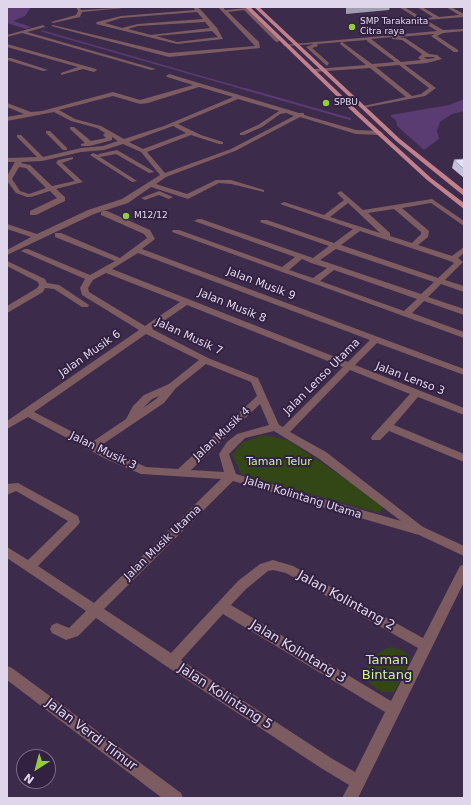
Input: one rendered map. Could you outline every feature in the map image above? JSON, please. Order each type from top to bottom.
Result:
[{"type":"main road","points":[[247,7],[285,45],[314,70],[338,95],[429,179],[464,207]]},
{"type":"main road","points":[[256,7],[295,44],[324,68],[398,140],[464,194]]},
{"type":"main road","points":[[258,18],[267,17]]},
{"type":"main road","points":[[338,95],[350,93]]},
{"type":"main road","points":[[418,168],[430,166]]},
{"type":"street","points":[[53,24],[78,16],[79,9],[132,7]]},
{"type":"street","points":[[401,7],[441,30]]},
{"type":"street","points":[[419,7],[438,18]]},
{"type":"street","points":[[448,7],[464,16]]},
{"type":"street","points":[[92,25],[99,23],[121,17],[197,9],[221,38],[177,43],[99,23]]},
{"type":"street","points":[[222,9],[245,9],[275,42]]},
{"type":"street","points":[[7,36],[43,26],[42,24],[53,24],[103,40],[169,56],[258,47],[259,43],[222,9]]},
{"type":"street","points":[[426,19],[464,16]]},
{"type":"street","points":[[122,30],[138,25],[207,20]]},
{"type":"street","points":[[148,36],[215,29]]},
{"type":"street","points":[[285,45],[434,32],[441,30],[464,30]]},
{"type":"street","points":[[456,51],[434,35],[464,30]]},
{"type":"street","points":[[103,40],[128,31]]},
{"type":"street","points":[[22,32],[153,69]]},
{"type":"street","points":[[324,68],[308,47],[369,40],[403,39],[425,58]]},
{"type":"street","points":[[365,107],[423,95],[433,88],[369,40]]},
{"type":"street","points":[[340,43],[407,98]]},
{"type":"street","points":[[7,45],[42,55],[50,60],[58,60],[94,70]]},
{"type":"street","points":[[7,51],[18,48]]},
{"type":"street","points":[[71,50],[78,48]]},
{"type":"street","points":[[446,52],[464,51]]},
{"type":"street","points":[[50,60],[64,53]]},
{"type":"street","points":[[20,62],[42,55]]},
{"type":"street","points":[[314,70],[399,62],[438,55]]},
{"type":"street","points":[[9,59],[45,70]]},
{"type":"street","points":[[35,67],[43,64]]},
{"type":"street","points":[[63,74],[83,67]]},
{"type":"street","points":[[168,76],[302,114],[356,132],[380,133]]},
{"type":"street","points":[[7,119],[30,114],[56,111],[113,94],[140,102],[148,101],[199,85]]},
{"type":"street","points":[[7,156],[40,157],[81,150],[98,150],[172,124],[238,97]]},
{"type":"street","points":[[7,105],[30,114]]},
{"type":"street","points":[[56,111],[73,120],[100,127],[124,142],[143,151],[164,176]]},
{"type":"street","points":[[242,134],[260,126],[278,114],[288,111]]},
{"type":"street","points":[[7,253],[37,237],[91,212],[125,201],[164,176],[233,150],[302,114]]},
{"type":"street","points":[[172,124],[191,133],[221,143]]},
{"type":"street","points":[[72,128],[90,144]]},
{"type":"street","points":[[7,164],[18,163],[65,149],[110,139],[98,128]]},
{"type":"street","points":[[48,132],[65,149]]},
{"type":"street","points":[[143,151],[191,133]]},
{"type":"street","points":[[19,136],[40,157]]},
{"type":"street","points":[[18,163],[9,179],[18,192],[29,196],[52,188],[80,182],[60,163],[60,160],[117,152],[151,172]]},
{"type":"street","points":[[93,155],[134,181]]},
{"type":"street","points":[[7,160],[28,166],[62,199],[61,201],[33,213]]},
{"type":"street","points":[[150,184],[188,197],[218,181],[231,182],[262,191]]},
{"type":"street","points":[[7,187],[16,188]]},
{"type":"street","points":[[134,194],[145,199],[161,193],[182,202]]},
{"type":"street","points":[[341,193],[390,238]]},
{"type":"street","points":[[325,217],[348,200]]},
{"type":"street","points":[[362,212],[430,201],[436,202],[464,224]]},
{"type":"street","points":[[284,204],[460,261]]},
{"type":"street","points":[[395,206],[425,231],[425,235],[414,245]]},
{"type":"street","points":[[26,251],[90,278],[121,261],[151,239],[147,232],[104,213]]},
{"type":"street","points":[[198,221],[464,312]]},
{"type":"street","points":[[264,222],[464,289]]},
{"type":"street","points":[[7,226],[37,237]]},
{"type":"street","points":[[314,261],[359,228]]},
{"type":"street","points":[[176,232],[464,335]]},
{"type":"street","points":[[58,235],[121,261]]},
{"type":"street","points":[[406,314],[460,261],[464,249]]},
{"type":"street","name":"Jalan Musik 9","points":[[138,250],[464,372]]},
{"type":"street","points":[[283,270],[301,256]]},
{"type":"street","points":[[7,263],[42,281],[43,285]]},
{"type":"street","points":[[314,281],[333,267]]},
{"type":"street","points":[[7,270],[16,268]]},
{"type":"street","name":"Jalan Musik 8","points":[[106,270],[187,301],[348,367]]},
{"type":"street","name":"Jalan Musik 7","points":[[90,278],[84,288],[85,293],[146,330],[205,360],[254,380],[280,429]]},
{"type":"street","points":[[43,285],[56,287],[85,304]]},
{"type":"street","points":[[7,310],[40,290],[43,285]]},
{"type":"street","name":"Jalan Musik 6","points":[[7,426],[187,301]]},
{"type":"street","name":"Jalan Lenso Utama","points":[[280,429],[348,367],[376,339]]},
{"type":"street","points":[[92,447],[160,401],[173,386],[205,360]]},
{"type":"street","name":"Jalan Lenso 3","points":[[348,367],[464,412]]},
{"type":"street","points":[[376,438],[416,394]]},
{"type":"street","name":"Jalan Musik 4","points":[[182,472],[262,397]]},
{"type":"street","name":"Jalan Musik 3","points":[[27,412],[92,447],[145,471],[168,474],[182,472],[231,476]]},
{"type":"street","points":[[387,426],[464,458]]},
{"type":"street","name":"Jalan Kolintang Utama","points":[[422,531],[322,455],[280,429],[241,436],[224,454],[231,476],[369,518],[422,531],[464,551]]},
{"type":"street","name":"Jalan Musik Utama","points":[[57,629],[69,634],[231,476]]},
{"type":"street","points":[[7,491],[11,487],[18,487],[74,520],[74,522],[30,566]]},
{"type":"street","name":"Jalan Kolintang 5","points":[[7,552],[171,662],[326,763],[358,781]]},
{"type":"street","name":"Jalan Kolintang 2","points":[[223,607],[242,585],[264,566],[289,569],[425,646]]},
{"type":"street","points":[[350,798],[464,569]]},
{"type":"street","points":[[171,662],[223,607]]},
{"type":"street","name":"Jalan Kolintang 3","points":[[223,607],[394,710]]},
{"type":"street","name":"Jalan Verdi Timur","points":[[7,672],[175,798]]},
{"type":"green space","name":"Taman Telur","points":[[262,435],[288,440],[385,506],[379,513],[242,475],[232,455],[242,443]]},
{"type":"green space","name":"Taman Bintang","points":[[392,647],[404,651],[411,659],[394,692],[381,692],[367,681],[366,669],[373,657],[384,649]]},
{"type":"shaded area","points":[[8,7],[31,7],[25,16],[13,21],[31,27],[26,29],[7,23]]},
{"type":"shaded area","points":[[464,99],[464,111],[452,114],[440,122],[437,131],[439,139],[424,150],[397,126],[396,120],[391,117],[391,115],[449,105]]},
{"type":"building","points":[[464,159],[464,169],[454,160]]},
{"type":"waterway","points":[[42,31],[248,90]]},
{"type":"waterway","points":[[245,89],[350,119]]},
{"type":"place","name":"SMP Tarakanita Citra raya","points":[[352,27]]},
{"type":"place","name":"SPBU","points":[[326,103]]},
{"type":"place","name":"M12/12","points":[[126,216]]}]
